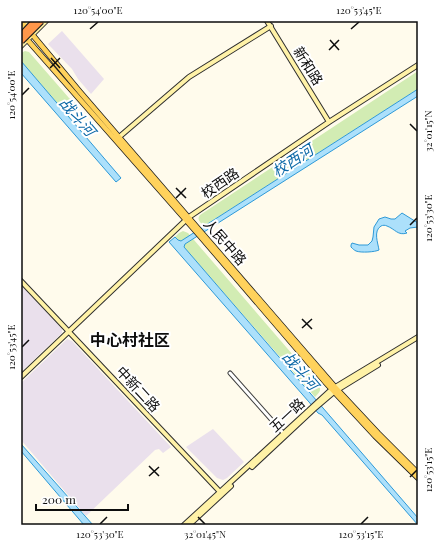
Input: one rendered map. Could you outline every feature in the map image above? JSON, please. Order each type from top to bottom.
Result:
[{"type":"highway","points":[[21,34],[35,21]]},
{"type":"highway","points":[[21,41],[40,21]]},
{"type":"main road","name":"人民中路","points":[[24,24],[118,139],[375,436],[418,478]]},
{"type":"main road","name":"人民中路","points":[[21,34],[118,139]]},
{"type":"main road","name":"人民中路","points":[[335,389],[418,473]]},
{"type":"street","points":[[21,46],[46,21]]},
{"type":"street","name":"新和路","points":[[268,21],[329,122]]},
{"type":"street","points":[[118,139],[189,77],[271,26]]},
{"type":"street","name":"校西路","points":[[21,377],[187,219],[329,122],[418,65]]},
{"type":"street","name":"中新二路","points":[[21,281],[221,493]]},
{"type":"street","name":"五一路","points":[[184,525],[286,436],[319,402],[335,389],[418,339]]},
{"type":"street","points":[[230,374],[286,436]]},
{"type":"street","name":"五一路","points":[[189,525],[221,493],[313,408]]},
{"type":"shaded area","points":[[62,31],[104,79],[91,94],[78,79],[72,69],[48,44]]},
{"type":"shaded area","points":[[21,285],[62,329],[62,333],[21,372]]},
{"type":"shaded area","points":[[67,339],[72,341],[171,447],[163,453],[159,449],[155,450],[86,516],[21,440],[21,383]]},
{"type":"shaded area","points":[[213,429],[244,462],[223,480],[217,478],[186,447]]},
{"type":"green space","points":[[25,51],[29,52],[79,109],[69,117],[21,61],[21,53]]},
{"type":"green space","points":[[418,71],[418,89],[204,226],[199,221],[200,215]]},
{"type":"green space","points":[[183,231],[188,233],[318,384],[320,391],[315,397],[175,237]]},
{"type":"water","points":[[21,61],[121,178],[116,182],[21,73]]},
{"type":"water","points":[[418,89],[418,96],[185,244],[184,247],[418,518],[418,525],[169,242],[175,237],[181,241]]},
{"type":"water","points":[[402,213],[418,223],[418,227],[410,228],[405,231],[407,233],[401,234],[390,227],[382,225],[377,231],[379,250],[361,252],[356,251],[351,247],[352,243],[368,245],[372,241],[374,227],[379,219],[385,217],[395,219]]},
{"type":"water","points":[[21,444],[93,525],[84,525],[21,451]]},
{"type":"district","name":"中心村社区","points":[[130,340]]},
{"type":"water label","name":"战斗河","points":[[77,117]]},
{"type":"water label","name":"校西河","points":[[293,161]]},
{"type":"water label","name":"战斗河","points":[[300,371]]}]
